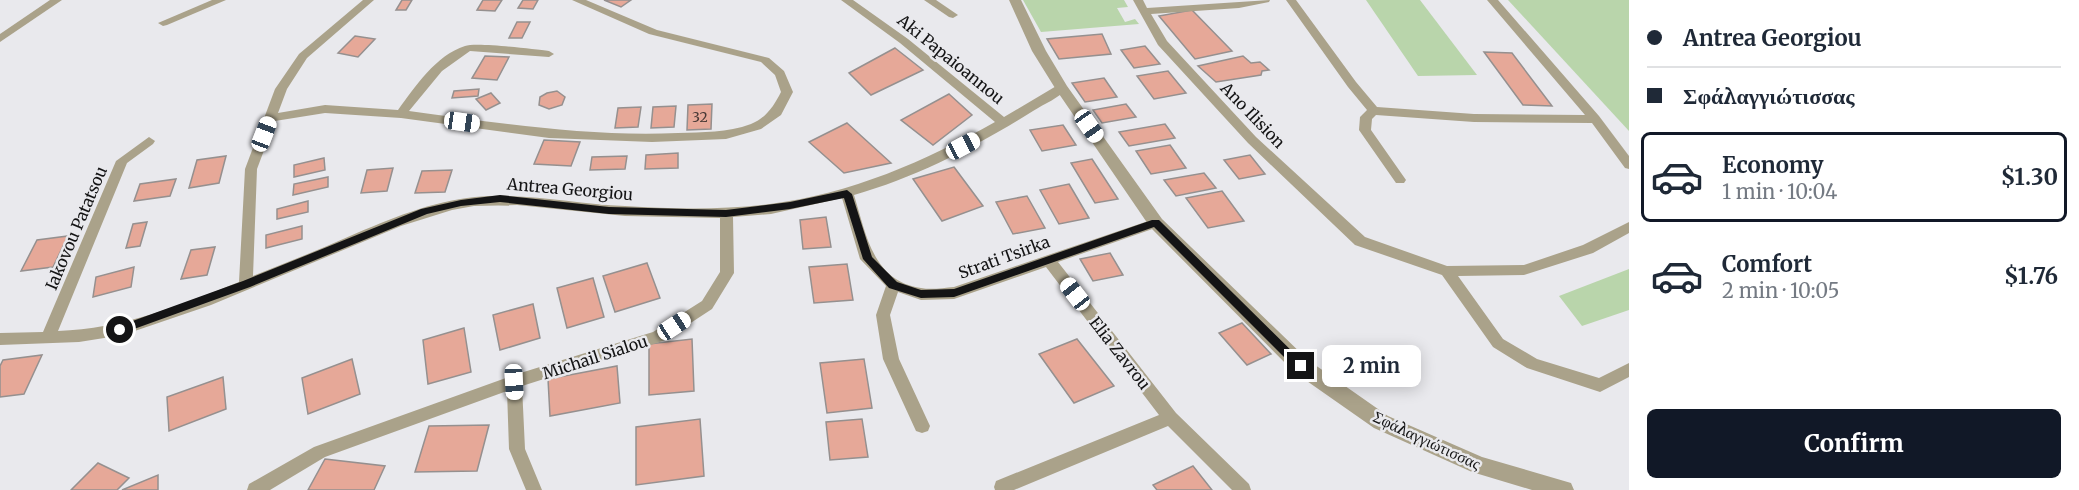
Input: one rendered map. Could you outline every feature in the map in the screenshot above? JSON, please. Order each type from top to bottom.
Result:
[{"type":"street","points":[[0,39],[57,0]]},
{"type":"street","points":[[163,23],[221,0]]},
{"type":"street","points":[[246,284],[250,169],[281,88],[303,56],[369,0]]},
{"type":"street","points":[[270,118],[325,109],[401,114],[549,134],[652,138],[726,135],[757,126],[777,112],[787,92],[780,73],[765,60],[652,32],[577,0]]},
{"type":"street","name":"Aki Papaioannou","points":[[846,0],[904,41],[1005,124]]},
{"type":"street","points":[[929,0],[953,15]]},
{"type":"street","name":"Σφάλαγγιώτισσας","points":[[1015,0],[1039,51],[1062,88],[1156,223],[1301,366],[1381,422],[1479,465],[1564,490]]},
{"type":"street","points":[[1141,5],[1239,5],[1265,0]]},
{"type":"street","points":[[1291,0],[1355,91],[1374,111]]},
{"type":"street","points":[[1492,0],[1594,119],[1629,165]]},
{"type":"street","name":"Ano Ilision","points":[[1141,5],[1162,44],[1245,132],[1360,241],[1447,271]]},
{"type":"street","points":[[401,114],[433,72],[456,53],[468,48],[549,54]]},
{"type":"street","name":"Antrea Georgiou","points":[[0,339],[48,338],[120,330],[246,284],[425,211],[461,203],[500,199],[609,210],[726,213],[790,205],[847,194],[943,157],[1005,124],[1062,88]]},
{"type":"street","points":[[1400,180],[1365,130],[1366,117],[1374,111],[1474,118],[1594,119]]},
{"type":"street","name":"Iakovou Patatsou","points":[[48,338],[122,161],[149,141]]},
{"type":"street","name":"Strati Tsirka","points":[[847,194],[867,259],[893,285],[921,294],[954,293],[1156,223]]},
{"type":"street","name":"Michail Sialou","points":[[255,490],[320,452],[514,382],[658,337],[707,305],[727,273],[726,213]]},
{"type":"street","points":[[1447,271],[1524,270],[1588,249],[1629,227]]},
{"type":"street","name":"Elia Zavrou","points":[[1048,259],[1170,418],[1242,490]]},
{"type":"street","points":[[1447,271],[1498,344],[1532,364],[1600,385],[1629,369]]},
{"type":"street","points":[[893,285],[884,315],[891,359],[922,426]]},
{"type":"street","points":[[514,382],[517,448],[534,490]]},
{"type":"street","points":[[1002,487],[1170,418]]},
{"type":"green space","points":[[1023,0],[1124,0],[1128,7],[1117,8],[1125,22],[1135,19],[1139,24],[1041,32]]},
{"type":"green space","points":[[1366,0],[1420,0],[1477,75],[1418,76]]},
{"type":"green space","points":[[1508,0],[1629,0],[1629,131]]},
{"type":"green space","points":[[1629,269],[1629,310],[1582,326],[1559,296]]},
{"type":"building","points":[[402,0],[412,0],[406,10],[396,10]]},
{"type":"building","points":[[483,0],[502,0],[495,11],[477,10]]},
{"type":"building","points":[[523,0],[538,0],[533,9],[518,8]]},
{"type":"building","points":[[604,0],[631,0],[621,7]]},
{"type":"building","points":[[1192,10],[1232,51],[1195,59],[1159,16]]},
{"type":"building","points":[[517,22],[530,22],[522,38],[509,38]]},
{"type":"building","points":[[1102,34],[1111,54],[1059,59],[1047,39]]},
{"type":"building","points":[[355,36],[375,39],[358,57],[338,53]]},
{"type":"building","points":[[1145,46],[1160,64],[1134,68],[1121,50]]},
{"type":"building","points":[[895,48],[923,70],[871,95],[849,73]]},
{"type":"building","points":[[1484,52],[1512,53],[1552,106],[1523,105]]},
{"type":"building","points":[[485,56],[509,57],[497,80],[472,78]]},
{"type":"building","points":[[1243,56],[1251,63],[1260,62],[1269,70],[1262,71],[1261,75],[1216,82],[1198,66]]},
{"type":"building","points":[[1168,71],[1186,93],[1154,99],[1137,76]]},
{"type":"building","points":[[1104,78],[1117,97],[1085,102],[1072,83]]},
{"type":"building","points":[[479,89],[478,96],[452,98],[454,91]]},
{"type":"building","points":[[557,91],[565,97],[562,105],[549,109],[539,105],[540,97]]},
{"type":"building","points":[[491,93],[500,103],[486,110],[476,99]]},
{"type":"building","points":[[949,94],[972,115],[933,145],[901,120]]},
{"type":"building","points":[[712,104],[711,129],[687,130],[688,105]]},
{"type":"building","points":[[1126,104],[1136,117],[1102,123],[1093,110]]},
{"type":"building","points":[[676,106],[674,127],[651,128],[653,107]]},
{"type":"building","points":[[641,107],[638,127],[615,128],[618,108]]},
{"type":"building","points":[[847,123],[891,163],[844,173],[809,142]]},
{"type":"building","points":[[1165,124],[1175,138],[1129,146],[1119,132]]},
{"type":"building","points":[[1063,125],[1076,145],[1042,151],[1030,130]]},
{"type":"building","points":[[544,140],[580,142],[571,166],[534,164]]},
{"type":"building","points":[[1170,145],[1186,168],[1151,174],[1136,151]]},
{"type":"building","points":[[678,153],[678,168],[645,169],[646,155]]},
{"type":"building","points":[[1250,155],[1265,174],[1239,179],[1224,160]]},
{"type":"building","points":[[226,156],[219,183],[189,188],[197,160]]},
{"type":"building","points":[[627,156],[625,169],[590,170],[592,157]]},
{"type":"building","points":[[324,158],[325,170],[294,177],[294,165]]},
{"type":"building","points":[[1092,159],[1118,199],[1095,203],[1071,163]]},
{"type":"building","points":[[954,167],[983,206],[942,221],[913,179]]},
{"type":"building","points":[[393,168],[387,191],[361,193],[367,170]]},
{"type":"building","points":[[452,170],[445,192],[415,193],[422,171]]},
{"type":"building","points":[[1204,173],[1216,188],[1176,196],[1164,180]]},
{"type":"building","points":[[328,177],[328,187],[293,195],[294,184]]},
{"type":"building","points":[[176,179],[170,196],[134,201],[140,184]]},
{"type":"building","points":[[1069,184],[1089,218],[1059,224],[1040,190]]},
{"type":"building","points":[[1222,191],[1244,221],[1208,228],[1186,198]]},
{"type":"building","points":[[1027,196],[1045,228],[1013,234],[996,202]]},
{"type":"building","points":[[308,201],[308,212],[277,219],[277,209]]},
{"type":"building","points":[[826,217],[831,247],[803,249],[800,220]]},
{"type":"building","points":[[147,222],[140,246],[126,248],[133,224]]},
{"type":"building","points":[[302,226],[302,239],[266,248],[266,235]]},
{"type":"building","points":[[68,236],[53,267],[21,271],[37,240]]},
{"type":"building","points":[[215,247],[207,275],[181,279],[191,250]]},
{"type":"building","points":[[1110,253],[1123,275],[1093,281],[1080,259]]},
{"type":"building","points":[[647,263],[660,298],[615,312],[603,276]]},
{"type":"building","points":[[847,264],[853,300],[814,303],[809,267]]},
{"type":"building","points":[[134,267],[131,287],[93,297],[96,277]]},
{"type":"building","points":[[593,278],[604,317],[567,328],[557,288]]},
{"type":"building","points":[[533,304],[540,338],[500,350],[493,315]]},
{"type":"building","points":[[1242,323],[1271,354],[1247,365],[1219,333]]},
{"type":"building","points":[[464,328],[471,372],[428,384],[423,340]]},
{"type":"building","points":[[692,339],[694,391],[649,395],[649,344]]},
{"type":"building","points":[[1077,339],[1114,386],[1074,403],[1039,354]]},
{"type":"building","points":[[42,355],[24,394],[0,397],[0,366],[3,360]]},
{"type":"building","points":[[352,359],[360,394],[308,414],[302,378]]},
{"type":"building","points":[[864,359],[872,408],[827,413],[820,363]]},
{"type":"building","points":[[617,366],[620,403],[550,416],[548,379]]},
{"type":"building","points":[[223,377],[226,409],[169,431],[167,397]]},
{"type":"building","points":[[700,419],[704,476],[636,485],[636,427]]},
{"type":"building","points":[[862,419],[868,457],[830,460],[826,422]]},
{"type":"building","points":[[489,425],[477,471],[415,472],[429,426]]},
{"type":"building","points":[[325,459],[385,466],[374,490],[308,490]]},
{"type":"building","points":[[98,463],[129,478],[117,490],[71,490]]},
{"type":"building","points":[[1193,466],[1212,490],[1157,490],[1153,485]]},
{"type":"building","points":[[158,475],[158,490],[122,490]]},
{"type":"route","points":[[120,330],[246,284],[425,211],[461,203],[500,199],[609,210],[726,213],[790,205],[847,194],[867,259],[893,285],[921,294],[954,293],[1156,223],[1301,366]]}]
